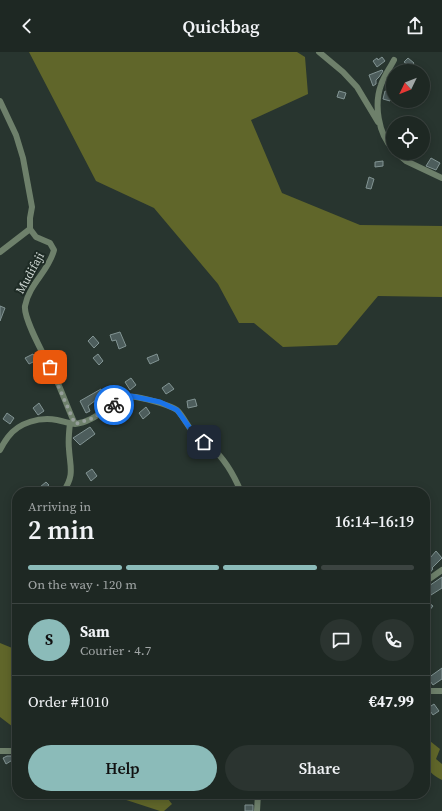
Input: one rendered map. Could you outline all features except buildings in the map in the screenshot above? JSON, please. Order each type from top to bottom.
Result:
[{"type":"street","points":[[319,52],[343,72],[357,87],[380,124]]},
{"type":"street","points":[[386,139],[381,132],[377,109],[381,85],[394,60]]},
{"type":"street","points":[[0,101],[16,135],[23,158],[32,201],[30,229],[0,252]]},
{"type":"street","points":[[405,160],[442,178]]},
{"type":"street","name":"Mudifaji","points":[[30,229],[36,236],[50,243],[54,250],[52,260],[28,293],[24,308],[31,329],[56,380],[72,423],[68,437],[72,474],[70,482],[66,487]]},
{"type":"street","points":[[0,450],[8,437],[19,426],[37,420],[46,419],[72,423],[93,418],[121,400],[131,396],[160,402],[177,410],[197,438],[211,447],[224,460],[238,487]]},
{"type":"street","points":[[430,578],[442,570]]},
{"type":"street","points":[[430,691],[442,691]]},
{"type":"street","points":[[0,751],[12,751]]},
{"type":"street","points":[[257,811],[258,799]]},
{"type":"green space","points":[[29,52],[297,52],[305,57],[308,94],[251,120],[282,193],[360,225],[442,226],[442,297],[378,296],[337,345],[283,347],[254,323],[239,323],[218,284],[154,208],[96,181]]},
{"type":"green space","points":[[0,643],[12,648],[12,726],[0,717]]},
{"type":"green space","points":[[430,741],[440,749],[436,759],[442,764],[442,780],[430,772]]},
{"type":"green space","points":[[123,799],[168,799],[172,804],[164,811]]},
{"type":"way so far","points":[[50,367],[75,424],[93,418],[114,405]]},
{"type":"route","points":[[114,405],[131,396],[160,402],[177,410],[197,438],[204,442]]}]
